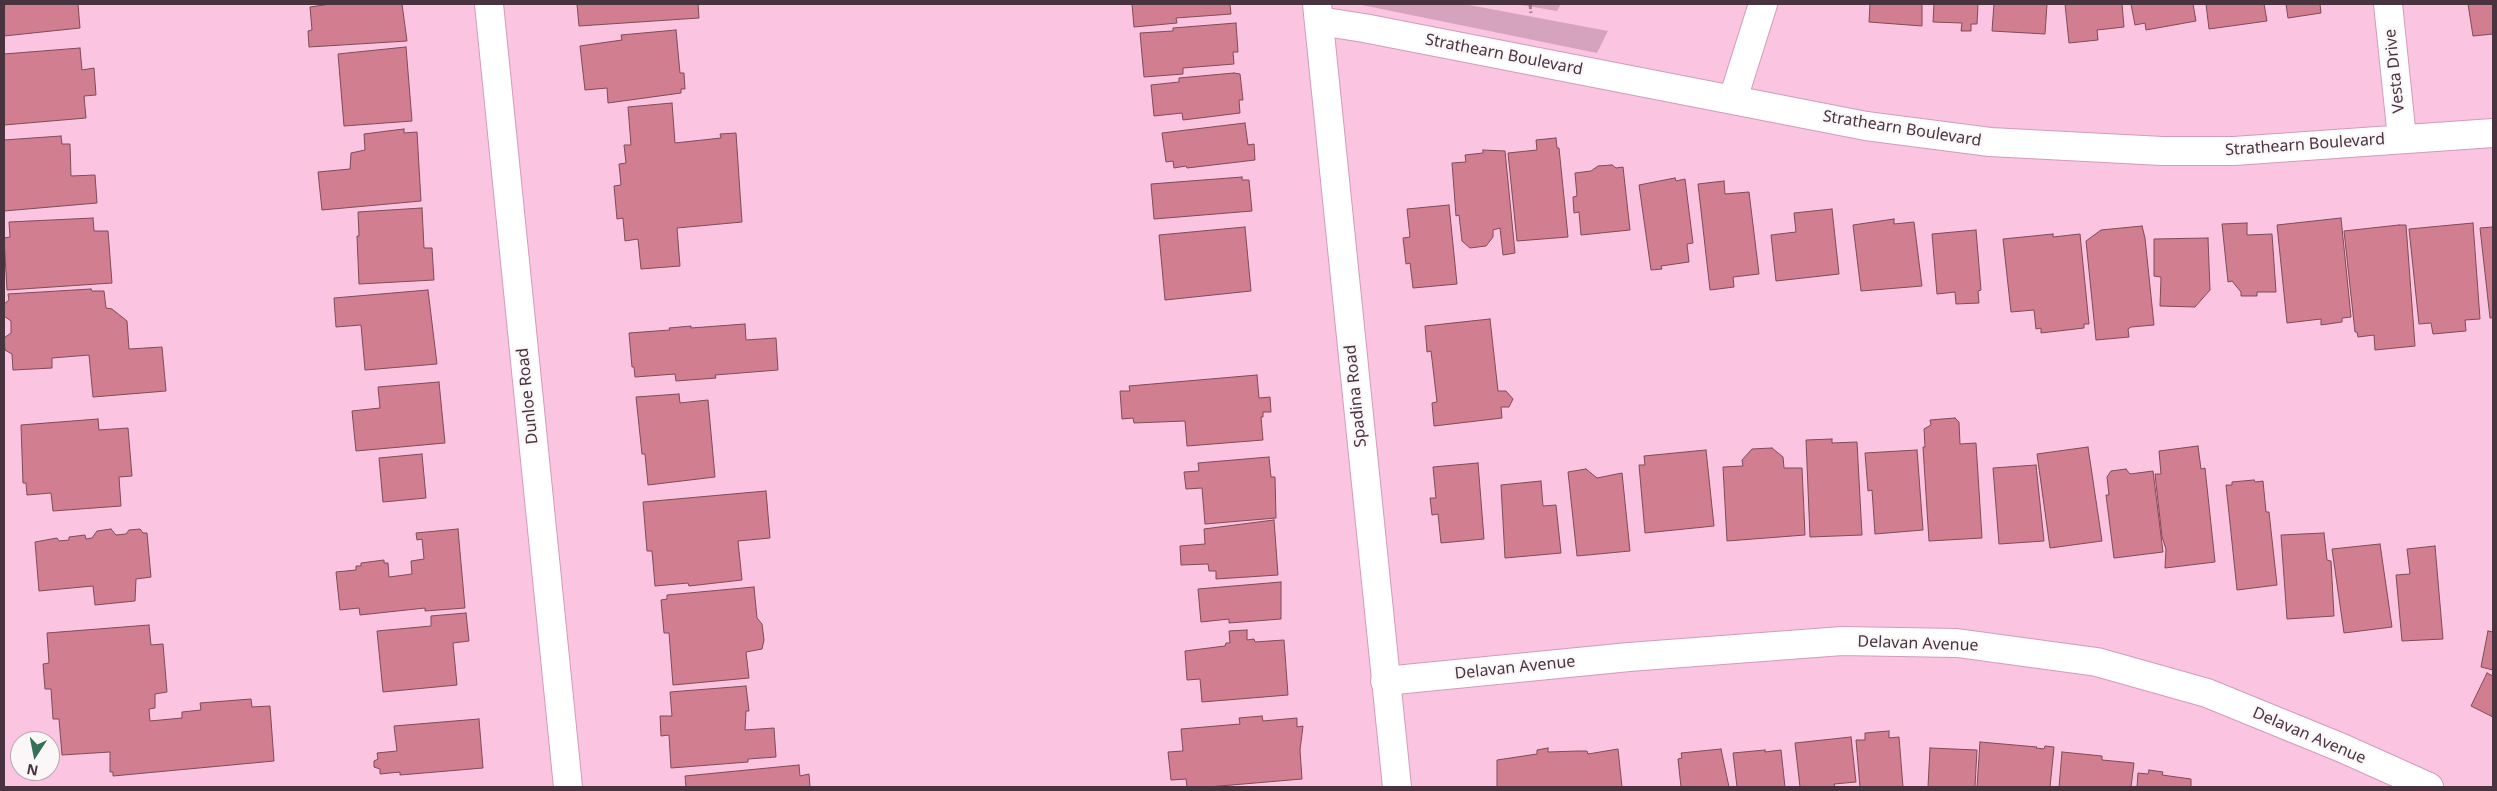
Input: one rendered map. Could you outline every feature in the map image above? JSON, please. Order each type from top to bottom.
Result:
[{"type":"street","name":"Dunloe Road","points":[[489,4],[568,787]]},
{"type":"street","points":[[1733,99],[1764,4]]},
{"type":"street","name":"Vesta Drive","points":[[2388,4],[2402,138]]},
{"type":"street","name":"Strathearn Boulevard","points":[[1318,13],[1364,28],[1866,126],[1990,142],[2162,151],[2234,151],[2493,133]]},
{"type":"street","name":"Spadina Road","points":[[1318,13],[1396,787]]},
{"type":"street","name":"Delavan Avenue","points":[[1385,680],[1630,657],[1842,641],[1957,643],[2096,662],[2207,693],[2342,748],[2429,787]]},
{"type":"path","points":[[1530,4],[1531,12]]},
{"type":"shaded area","points":[[1357,4],[1464,4],[1608,31],[1597,53]]},
{"type":"shaded area","points":[[1516,4],[1561,4],[1557,11]]},
{"type":"building","points":[[4,4],[78,4],[80,28],[4,36]]},
{"type":"building","points":[[330,4],[402,4],[407,41],[309,47],[308,31],[312,30],[310,7]]},
{"type":"building","points":[[577,4],[698,4],[699,18],[579,26]]},
{"type":"building","points":[[1132,4],[1230,4],[1231,14],[1176,18],[1177,23],[1134,27]]},
{"type":"building","points":[[1870,4],[1922,4],[1922,26],[1869,22]]},
{"type":"building","points":[[1934,4],[1978,4],[1977,24],[1971,24],[1971,31],[1961,31],[1962,23],[1933,22]]},
{"type":"building","points":[[1994,4],[2047,4],[2045,34],[1992,31]]},
{"type":"building","points":[[2065,4],[2122,4],[2124,27],[2097,30],[2098,40],[2069,43]]},
{"type":"building","points":[[2131,4],[2193,4],[2196,21],[2146,30],[2145,23],[2135,25]]},
{"type":"building","points":[[2206,4],[2264,4],[2267,21],[2209,29]]},
{"type":"building","points":[[2286,4],[2320,4],[2321,13],[2288,18]]},
{"type":"building","points":[[2468,4],[2493,4],[2493,34],[2473,36]]},
{"type":"building","points":[[1236,23],[1238,52],[1233,52],[1234,64],[1183,68],[1183,74],[1144,77],[1140,33],[1173,31],[1173,28]]},
{"type":"building","points":[[676,30],[680,73],[684,73],[685,89],[681,89],[681,93],[608,103],[607,88],[585,90],[580,46],[622,40],[621,35]]},
{"type":"building","points":[[406,47],[412,121],[344,126],[338,54]]},
{"type":"building","points":[[80,48],[82,70],[94,68],[96,95],[84,96],[86,118],[4,125],[4,54]]},
{"type":"building","points":[[1240,74],[1243,100],[1239,100],[1240,113],[1183,120],[1182,113],[1154,116],[1151,85],[1179,82],[1179,78]]},
{"type":"building","points":[[672,103],[675,143],[721,138],[720,134],[736,133],[742,222],[677,228],[680,266],[641,269],[638,239],[625,241],[623,218],[617,219],[614,186],[621,185],[619,164],[626,163],[624,145],[631,145],[628,107]]},
{"type":"building","points":[[1245,123],[1248,145],[1254,144],[1255,160],[1187,168],[1186,166],[1174,168],[1173,161],[1166,162],[1162,133]]},
{"type":"building","points":[[404,129],[404,133],[417,132],[421,201],[322,210],[318,172],[350,169],[351,153],[365,150],[364,134]]},
{"type":"building","points":[[61,136],[62,144],[70,144],[71,176],[95,175],[97,203],[4,211],[4,140]]},
{"type":"building","points":[[1556,138],[1557,148],[1559,148],[1568,237],[1517,241],[1508,153],[1537,150],[1536,140]]},
{"type":"building","points":[[1483,150],[1505,151],[1515,253],[1503,255],[1500,228],[1493,230],[1493,237],[1486,246],[1470,248],[1462,241],[1459,215],[1456,216],[1452,163],[1466,162],[1465,155],[1483,153]]},
{"type":"building","points":[[1612,165],[1616,168],[1623,167],[1630,230],[1581,235],[1579,212],[1574,213],[1573,197],[1577,196],[1575,173],[1591,171],[1598,166]]},
{"type":"building","points":[[1242,177],[1242,180],[1249,180],[1252,211],[1154,219],[1151,184]]},
{"type":"building","points":[[1675,178],[1676,181],[1685,179],[1693,243],[1687,244],[1689,262],[1661,266],[1662,269],[1651,270],[1639,185]]},
{"type":"building","points":[[1724,181],[1725,194],[1749,192],[1759,274],[1733,277],[1734,287],[1710,290],[1698,184]]},
{"type":"building","points":[[1449,205],[1457,284],[1413,288],[1410,263],[1406,264],[1403,238],[1410,237],[1407,209]]},
{"type":"building","points":[[422,208],[424,248],[432,248],[434,280],[359,284],[358,212]]},
{"type":"building","points":[[1832,209],[1839,274],[1776,281],[1771,235],[1796,232],[1794,213]]},
{"type":"building","points":[[93,218],[94,231],[108,231],[112,283],[7,290],[4,238],[10,237],[9,222]]},
{"type":"building","points":[[2341,218],[2351,317],[2342,318],[2342,322],[2321,325],[2321,319],[2287,323],[2277,225]]},
{"type":"building","points":[[1894,219],[1894,224],[1914,222],[1922,286],[1861,291],[1853,225]]},
{"type":"building","points":[[2247,223],[2247,235],[2272,234],[2276,292],[2257,292],[2257,296],[2241,296],[2241,292],[2232,281],[2228,282],[2222,224]]},
{"type":"building","points":[[2473,223],[2480,319],[2465,320],[2466,331],[2433,334],[2431,323],[2419,324],[2409,229]]},
{"type":"building","points":[[2406,225],[2415,346],[2375,350],[2374,335],[2358,337],[2357,332],[2355,332],[2344,231]]},
{"type":"building","points":[[2142,226],[2145,238],[2154,325],[2131,327],[2128,329],[2129,337],[2096,340],[2086,241],[2101,230]]},
{"type":"building","points":[[1245,227],[1251,291],[1165,300],[1159,235]]},
{"type":"building","points":[[2493,227],[2493,318],[2490,318],[2480,228]]},
{"type":"building","points":[[1976,230],[1981,290],[1978,291],[1979,303],[1956,304],[1955,292],[1937,294],[1932,234]]},
{"type":"building","points":[[2053,234],[2053,237],[2080,234],[2089,324],[2084,324],[2084,328],[2041,333],[2041,328],[2036,329],[2034,310],[2011,312],[2003,239]]},
{"type":"building","points":[[2208,238],[2210,290],[2195,307],[2160,306],[2161,277],[2154,276],[2154,239]]},
{"type":"building","points":[[91,289],[92,291],[104,291],[106,308],[112,309],[127,321],[129,349],[162,347],[166,391],[93,397],[89,355],[52,358],[52,368],[13,370],[12,354],[5,350],[4,338],[11,333],[11,321],[4,316],[4,304],[9,300],[8,294]]},
{"type":"building","points":[[428,290],[437,364],[365,370],[361,325],[336,327],[334,298]]},
{"type":"building","points":[[1490,319],[1498,391],[1506,391],[1513,399],[1509,407],[1501,407],[1502,418],[1434,426],[1432,403],[1437,402],[1431,351],[1427,352],[1425,326]]},
{"type":"building","points":[[745,324],[746,340],[776,338],[778,370],[715,375],[716,378],[676,381],[675,374],[635,377],[634,367],[632,367],[629,333],[670,330],[669,328],[691,326],[691,328]]},
{"type":"building","points":[[1257,375],[1259,398],[1270,397],[1271,412],[1263,412],[1263,417],[1261,417],[1263,440],[1187,446],[1185,421],[1134,423],[1133,418],[1122,419],[1120,391],[1130,391],[1129,386]]},
{"type":"building","points":[[439,382],[445,443],[356,451],[352,411],[380,408],[378,387]]},
{"type":"building","points":[[679,394],[680,403],[708,400],[715,477],[648,485],[645,454],[642,454],[636,397]]},
{"type":"building","points":[[1955,418],[1959,422],[1960,444],[1976,443],[1982,538],[1929,541],[1923,447],[1925,447],[1924,429],[1931,425],[1930,420]]},
{"type":"building","points":[[98,419],[99,430],[128,428],[132,476],[119,477],[121,506],[53,511],[51,493],[27,495],[26,483],[23,483],[21,425]]},
{"type":"building","points":[[1832,439],[1832,443],[1857,442],[1862,535],[1810,537],[1806,440]]},
{"type":"building","points":[[2198,446],[2201,469],[2205,468],[2215,562],[2165,568],[2166,549],[2162,537],[2155,474],[2161,474],[2159,451]]},
{"type":"building","points":[[2088,447],[2102,541],[2050,548],[2037,454]]},
{"type":"building","points":[[1772,448],[1783,457],[1784,468],[1802,468],[1805,535],[1727,541],[1723,467],[1743,466],[1742,460],[1752,449]]},
{"type":"building","points":[[1706,450],[1714,526],[1645,533],[1639,465],[1645,465],[1644,456]]},
{"type":"building","points":[[1917,450],[1923,530],[1875,534],[1872,490],[1868,491],[1865,453]]},
{"type":"building","points":[[422,454],[426,498],[383,502],[379,458]]},
{"type":"building","points":[[1269,457],[1271,477],[1275,477],[1276,518],[1205,524],[1202,488],[1186,489],[1184,472],[1199,471],[1198,463]]},
{"type":"building","points":[[1478,463],[1484,539],[1441,543],[1438,514],[1432,515],[1430,498],[1436,498],[1433,467]]},
{"type":"building","points":[[2036,465],[2044,541],[1999,544],[1993,468]]},
{"type":"building","points":[[1586,469],[1597,478],[1622,473],[1630,551],[1577,556],[1568,472]]},
{"type":"building","points":[[2126,469],[2130,474],[2153,471],[2163,552],[2114,558],[2106,495],[2109,495],[2107,477],[2111,471]]},
{"type":"building","points":[[2254,480],[2255,482],[2263,481],[2266,512],[2269,512],[2277,585],[2237,590],[2226,485],[2232,485],[2232,482]]},
{"type":"building","points":[[1541,481],[1543,506],[1556,505],[1561,553],[1505,558],[1501,485]]},
{"type":"building","points":[[766,491],[770,538],[738,541],[742,580],[689,586],[688,583],[655,586],[652,551],[647,551],[643,502]]},
{"type":"building","points":[[1274,520],[1278,575],[1216,579],[1216,571],[1209,571],[1208,564],[1181,565],[1180,546],[1205,544],[1204,529]]},
{"type":"building","points":[[111,529],[116,535],[126,534],[129,530],[140,529],[143,533],[147,533],[151,577],[136,579],[135,601],[95,605],[93,586],[39,591],[35,542],[57,538],[59,541],[69,540],[69,537],[85,535],[86,539],[92,538],[97,531]]},
{"type":"building","points":[[458,529],[465,608],[425,611],[425,608],[360,615],[359,608],[340,610],[336,572],[356,570],[356,566],[361,566],[361,563],[384,560],[384,563],[388,563],[389,577],[412,574],[411,561],[424,559],[422,539],[417,540],[416,533]]},
{"type":"building","points":[[2324,533],[2327,560],[2331,561],[2334,616],[2287,619],[2281,535]]},
{"type":"building","points":[[2380,544],[2392,627],[2344,633],[2332,549]]},
{"type":"building","points":[[2435,546],[2443,639],[2402,641],[2396,575],[2410,574],[2407,549]]},
{"type":"building","points":[[1281,582],[1281,619],[1229,623],[1229,619],[1201,622],[1198,589]]},
{"type":"building","points":[[754,587],[757,618],[762,624],[764,640],[762,649],[746,652],[749,678],[673,685],[669,633],[664,633],[661,600],[667,599],[667,595]]},
{"type":"building","points":[[466,613],[469,641],[453,643],[457,685],[383,692],[377,631],[431,626],[431,616]]},
{"type":"building","points":[[149,625],[151,645],[163,644],[167,692],[155,694],[155,708],[149,709],[150,721],[182,718],[182,712],[201,710],[200,703],[251,699],[252,707],[270,706],[274,761],[113,776],[113,772],[110,772],[110,752],[62,755],[59,719],[53,719],[51,689],[45,689],[43,664],[49,663],[47,633]]},
{"type":"building","points":[[1247,630],[1247,640],[1254,639],[1255,642],[1284,640],[1288,695],[1202,702],[1200,679],[1187,680],[1185,651],[1225,646],[1226,643],[1230,643],[1229,631]]},
{"type":"building","points":[[2488,631],[2493,632],[2493,670],[2481,667]]},
{"type":"building","points":[[2487,673],[2493,676],[2493,717],[2471,706]]},
{"type":"building","points":[[746,686],[749,711],[746,711],[745,730],[774,728],[776,757],[748,759],[748,762],[671,768],[669,735],[661,736],[660,716],[672,716],[670,692]]},
{"type":"building","points":[[1262,716],[1263,721],[1297,718],[1297,727],[1303,726],[1300,750],[1302,779],[1208,787],[1187,787],[1186,779],[1171,780],[1168,752],[1183,751],[1181,729],[1240,724],[1239,718]]},
{"type":"building","points":[[479,719],[483,768],[400,775],[400,772],[380,774],[380,769],[374,767],[374,761],[378,759],[377,753],[397,751],[394,726]]},
{"type":"building","points":[[1889,731],[1889,738],[1899,737],[1903,787],[1860,787],[1856,740],[1865,740],[1865,733]]},
{"type":"building","points":[[1851,737],[1856,782],[1834,784],[1835,787],[1800,787],[1795,743]]},
{"type":"building","points":[[1980,742],[2044,749],[2045,746],[2054,747],[2050,787],[1977,787]]},
{"type":"building","points":[[1548,748],[1548,752],[1587,751],[1588,754],[1618,749],[1622,787],[1497,787],[1497,760],[1537,754],[1537,750]]},
{"type":"building","points":[[1930,748],[1977,750],[1975,787],[1928,787]]},
{"type":"building","points":[[1721,749],[1729,787],[1681,787],[1678,759],[1682,758],[1681,753]]},
{"type":"building","points":[[1765,750],[1765,752],[1781,750],[1785,787],[1737,787],[1733,753]]},
{"type":"building","points":[[2062,752],[2102,756],[2102,760],[2134,763],[2131,787],[2059,787]]},
{"type":"building","points":[[799,765],[800,776],[809,774],[810,787],[686,787],[685,776]]},
{"type":"building","points":[[2149,770],[2163,772],[2162,775],[2191,779],[2191,787],[2137,787],[2138,773],[2148,774]]}]
